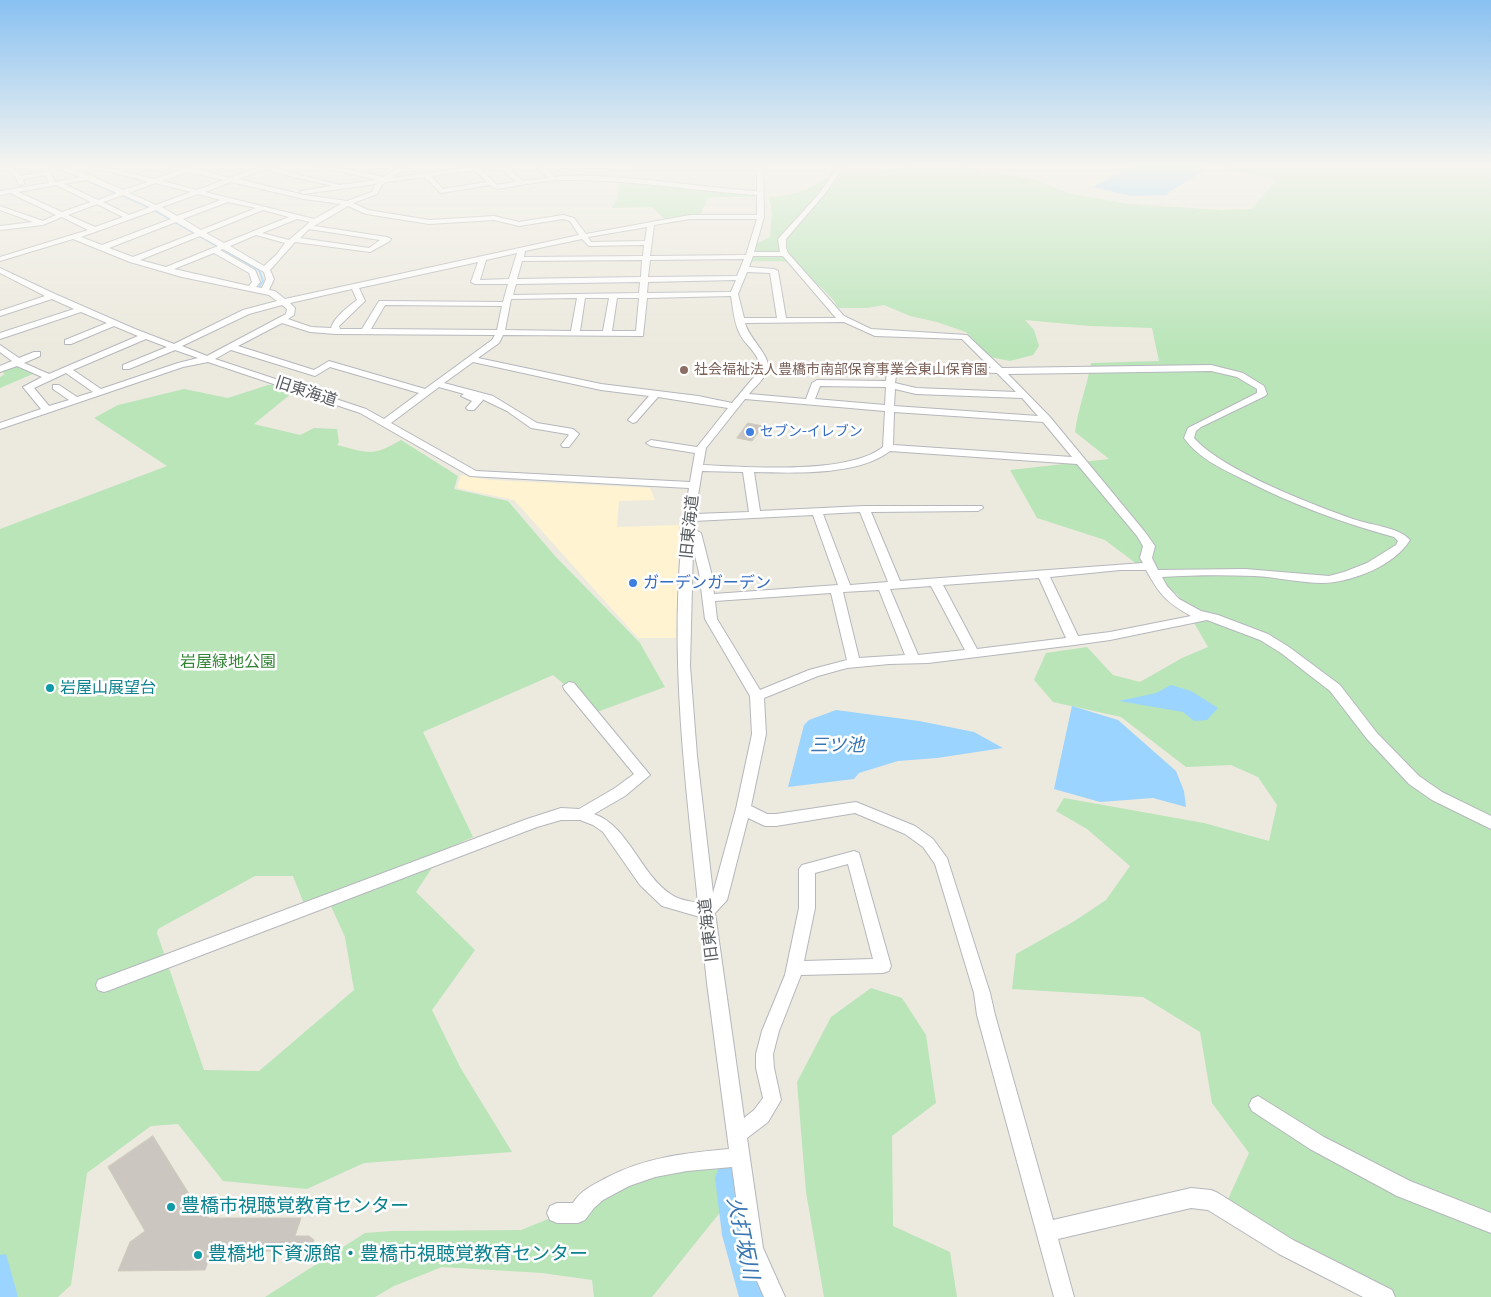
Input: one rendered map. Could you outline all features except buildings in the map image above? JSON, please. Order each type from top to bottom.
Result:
[{"type":"street","points":[[0,228],[21,226]]},
{"type":"street","points":[[86,226],[95,230]]},
{"type":"street","points":[[0,259],[107,226]]},
{"type":"street","points":[[102,248],[160,226]]},
{"type":"street","points":[[183,226],[265,270],[270,279],[264,292]]},
{"type":"street","points":[[133,260],[219,226]]},
{"type":"street","points":[[168,269],[273,226]]},
{"type":"street","points":[[576,226],[589,244],[648,243]]},
{"type":"street","points":[[126,367],[174,347],[246,312],[582,236],[638,226]]},
{"type":"street","points":[[282,320],[310,329],[336,331],[640,334],[645,295],[645,261],[651,226]]},
{"type":"street","points":[[694,485],[701,451],[710,435],[763,371],[764,366],[761,355],[743,332],[734,294],[758,226]]},
{"type":"street","points":[[792,226],[783,235],[782,248],[785,254],[844,320]]},
{"type":"street","points":[[255,233],[291,241],[370,250],[387,239],[307,227],[291,241],[280,256],[265,270]]},
{"type":"street","points":[[0,426],[181,365],[208,359],[290,315],[291,308],[272,294],[185,275],[133,260],[74,237]]},
{"type":"street","points":[[220,247],[252,272],[256,282],[250,289]]},
{"type":"street","points":[[384,423],[496,341],[501,332],[507,301],[522,250]]},
{"type":"street","points":[[518,263],[747,261],[785,254]]},
{"type":"street","points":[[483,258],[475,282],[740,278]]},
{"type":"street","points":[[747,261],[774,271],[782,321]]},
{"type":"street","name":"旧東海道","points":[[0,270],[52,296],[174,347],[363,411],[474,474],[694,485],[688,524],[684,666],[690,756],[706,912],[753,1249],[775,1297]]},
{"type":"street","points":[[336,331],[336,326],[347,312],[361,301],[355,287]]},
{"type":"street","points":[[365,331],[382,303],[507,301],[612,295],[734,294]]},
{"type":"street","points":[[607,334],[612,295]]},
{"type":"street","points":[[0,314],[52,296]]},
{"type":"street","points":[[575,333],[581,296]]},
{"type":"street","points":[[12,325],[78,307]]},
{"type":"street","points":[[0,336],[78,307]]},
{"type":"street","points":[[740,321],[844,320],[875,333],[964,337],[1002,371],[1047,419],[1148,542],[1146,558],[1162,588],[1175,602],[1186,610],[1264,637],[1316,673],[1335,688],[1372,736],[1414,780],[1437,796],[1491,823]]},
{"type":"street","points":[[68,342],[114,323]]},
{"type":"street","points":[[47,410],[28,387],[146,336]]},
{"type":"street","points":[[231,347],[315,373],[329,364],[478,400],[471,408]]},
{"type":"street","points":[[0,348],[19,363],[49,377]]},
{"type":"street","points":[[0,369],[19,363],[37,354]]},
{"type":"street","points":[[471,359],[602,387],[734,406]]},
{"type":"street","points":[[698,468],[748,469],[841,466],[871,459],[882,454],[888,448],[891,371],[894,366],[1002,371],[1212,368],[1240,375],[1260,388],[1262,394],[1198,425],[1191,430],[1189,438],[1192,444],[1214,460],[1268,487],[1341,519],[1398,535],[1404,540],[1402,546],[1376,563],[1350,575],[1330,580],[1307,579],[1278,574],[1152,570],[1120,567],[708,598]]},
{"type":"street","points":[[67,370],[100,392]]},
{"type":"street","points":[[809,402],[814,386],[817,383],[890,386],[916,391],[1025,395]]},
{"type":"street","points":[[56,387],[75,400]]},
{"type":"street","points":[[432,388],[490,398],[534,426],[570,431],[574,434],[566,445]]},
{"type":"street","points":[[633,420],[655,394]]},
{"type":"street","points":[[742,396],[889,409],[1047,419]]},
{"type":"street","points":[[510,409],[519,400]]},
{"type":"street","points":[[651,442],[701,451]]},
{"type":"street","points":[[888,448],[1081,461]]},
{"type":"street","points":[[748,469],[755,515]]},
{"type":"street","points":[[688,524],[755,515],[864,509],[978,508]]},
{"type":"street","points":[[864,509],[913,659]]},
{"type":"street","points":[[817,512],[840,588],[854,664]]},
{"type":"street","points":[[104,986],[532,823],[561,814],[582,815],[608,828],[645,880],[668,901],[706,912],[719,900],[743,809],[744,794],[759,734],[758,696],[711,619],[706,572],[695,533],[688,524]]},
{"type":"street","points":[[1043,574],[1062,610],[1074,641]]},
{"type":"street","points":[[935,582],[973,654]]},
{"type":"street","points":[[758,696],[824,669],[854,664],[973,654],[1074,641],[1206,617]]},
{"type":"street","points":[[569,686],[643,775],[613,797],[582,815]]},
{"type":"street","points":[[743,809],[765,820],[776,820],[856,807],[910,830],[928,843],[942,862],[982,993],[986,1015],[1064,1297]]},
{"type":"street","points":[[737,1134],[761,1116],[772,1100],[771,1087],[764,1063],[766,1048],[793,975],[794,968],[807,908],[807,869],[854,857],[883,966],[794,968]]},
{"type":"street","points":[[1258,1104],[1316,1142],[1404,1189],[1491,1223]]},
{"type":"street","points":[[557,1213],[578,1213],[586,1200],[626,1176],[657,1165],[740,1157]]},
{"type":"street","points":[[1046,1232],[1191,1198],[1210,1200],[1286,1247],[1385,1297]]},
{"type":"shaded area","name":"ガーデンガーデン","points":[[461,475],[491,480],[650,488],[655,500],[619,501],[617,527],[679,525],[676,638],[638,638],[514,500],[457,488]]},
{"type":"green space","points":[[771,226],[1491,226],[1491,1297],[1392,1297],[1223,1210],[1249,1153],[1212,1103],[1200,1032],[1143,997],[1012,989],[1016,954],[1073,922],[1106,900],[1130,866],[1087,829],[1056,811],[1064,798],[1204,823],[1269,841],[1277,805],[1258,777],[1231,765],[1186,767],[1121,717],[1053,702],[1034,680],[1046,653],[1087,647],[1113,675],[1140,682],[1182,658],[1208,647],[1178,595],[1105,540],[1037,518],[1010,470],[1109,459],[1075,432],[1091,363],[1159,361],[1152,328],[1090,326],[1025,320],[1034,330],[1039,346],[1033,355],[1010,361],[990,357],[966,332],[937,322],[910,316],[884,305],[867,308],[838,308],[831,297],[802,271],[790,263],[751,261],[756,244],[770,237]]},
{"type":"green space","points":[[13,364],[33,374],[0,388],[0,377],[5,374],[0,371]]},
{"type":"green space","name":"岩屋緑地公園","points":[[268,385],[275,385],[292,391],[292,393],[254,424],[300,435],[314,428],[337,429],[339,442],[337,445],[370,452],[383,449],[401,440],[458,476],[454,489],[508,501],[555,556],[640,643],[665,687],[597,712],[553,675],[423,732],[473,837],[444,850],[416,892],[475,950],[432,1010],[460,1067],[512,1152],[364,1163],[307,1189],[223,1181],[178,1124],[151,1126],[87,1173],[71,1285],[58,1297],[0,1297],[0,529],[167,466],[94,418],[118,405],[184,389],[228,398]],"holes":[[[255,876],[293,876],[308,914],[330,904],[345,937],[354,990],[259,1071],[204,1070],[157,933],[158,929]]]},
{"type":"green space","points":[[871,988],[902,998],[926,1035],[936,1103],[892,1136],[893,1226],[950,1252],[957,1297],[824,1297],[806,1192],[797,1082],[831,1017]]},
{"type":"green space","points":[[725,1166],[726,1205],[652,1297],[594,1297],[592,1280],[542,1273],[442,1267],[394,1286],[375,1297],[265,1297],[365,1233],[521,1230],[665,1172]]},
{"type":"water","points":[[1171,685],[1191,691],[1218,708],[1207,720],[1194,721],[1183,712],[1119,701],[1156,693]]},
{"type":"water","points":[[1072,706],[1118,720],[1176,771],[1184,791],[1186,807],[1153,798],[1100,802],[1054,789]]},
{"type":"water","name":"三ツ池","points":[[836,710],[919,721],[974,732],[1003,748],[937,758],[898,761],[859,773],[854,779],[788,787],[804,725],[809,720]]},
{"type":"water","points":[[6,1254],[18,1297],[0,1297],[0,1255]]},
{"type":"waterway","points":[[181,226],[259,270],[263,281],[259,287]]},
{"type":"waterway","name":"火打坂川","points":[[730,1178],[738,1235],[756,1297]]},
{"type":"place","name":"社会福祉法人豊橋市南部保育事業会東山保育園","points":[[684,370]]},
{"type":"place","name":"セブン-イレブン","points":[[750,432]]},
{"type":"place","name":"ガーデンガーデン","points":[[633,583]]},
{"type":"place","name":"岩屋山展望台","points":[[50,688]]},
{"type":"place","name":"豊橋市視聴覚教育センター","points":[[171,1207]]},
{"type":"place","name":"豊橋地下資源館・豊橋市視聴覚教育センター","points":[[198,1255]]}]
